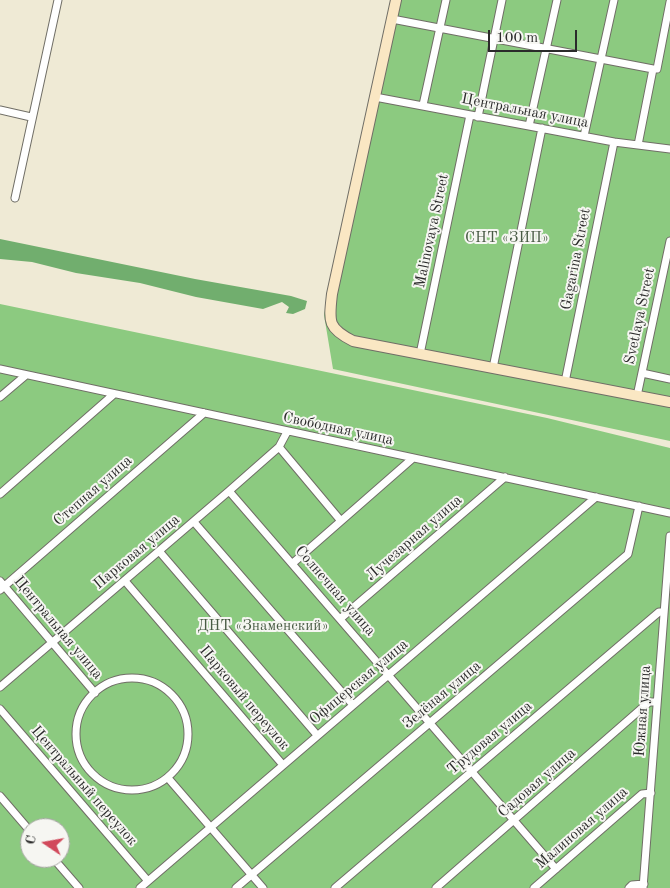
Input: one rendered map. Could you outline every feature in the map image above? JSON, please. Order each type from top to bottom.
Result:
[{"type":"street","points":[[15,198],[31,117],[58,0]]},
{"type":"street","points":[[396,0],[332,294],[329,319],[336,333],[353,341],[670,402]]},
{"type":"street","points":[[424,105],[446,0]]},
{"type":"street","points":[[478,117],[502,0]]},
{"type":"street","points":[[530,126],[557,0]]},
{"type":"street","points":[[584,136],[614,0]]},
{"type":"street","points":[[392,19],[657,69],[670,2]]},
{"type":"street","points":[[638,145],[653,69]]},
{"type":"street","name":"Центральная улица","points":[[375,98],[424,105],[614,142],[670,149]]},
{"type":"street","points":[[0,110],[31,117]]},
{"type":"street","name":"Malinovaya Street","points":[[420,354],[470,115]]},
{"type":"street","points":[[493,368],[542,128]]},
{"type":"street","name":"Gagarina Street","points":[[565,382],[614,142]]},
{"type":"street","name":"Svetlaya Street","points":[[636,396],[670,241]]},
{"type":"street","name":"Свободная улица","points":[[0,369],[670,513]]},
{"type":"street","points":[[642,373],[670,379]]},
{"type":"street","points":[[0,397],[26,375]]},
{"type":"street","points":[[0,494],[114,394]]},
{"type":"street","name":"Степная улица","points":[[1,586],[204,413]]},
{"type":"street","name":"Парковая улица","points":[[0,687],[279,447],[288,432]]},
{"type":"street","points":[[279,447],[341,521]]},
{"type":"street","points":[[293,563],[413,458]]},
{"type":"street","name":"Лучезарная улица","points":[[340,619],[505,477]]},
{"type":"street","name":"Солнечная улица","points":[[229,491],[556,869]]},
{"type":"street","name":"Офицерская улица","points":[[140,888],[596,497]]},
{"type":"street","name":"Зелёная улица","points":[[236,888],[628,554],[639,506]]},
{"type":"street","points":[[194,522],[353,705]]},
{"type":"street","name":"Южная улица","points":[[643,886],[670,536]]},
{"type":"street","points":[[159,551],[317,735]]},
{"type":"street","name":"Парковый переулок","points":[[125,581],[283,765]]},
{"type":"street","name":"Центральная улица","points":[[1,586],[52,642],[94,693]]},
{"type":"street","name":"Трудовая улица","points":[[335,888],[660,612],[664,612]]},
{"type":"street","name":"Центральная улица","points":[[130,678],[146,680],[162,686],[175,697],[184,711],[188,727],[188,744],[183,760],[168,778],[148,789],[130,791],[104,783],[96,778],[84,765],[78,748],[76,730],[80,712],[94,693],[113,681],[130,678]]},
{"type":"street","name":"Садовая улица","points":[[436,888],[516,821],[649,702],[658,702]]},
{"type":"street","name":"Центральный переулок","points":[[0,709],[148,881]]},
{"type":"street","points":[[168,778],[264,888]]},
{"type":"street","name":"Малиновая улица","points":[[534,888],[642,794],[651,793]]},
{"type":"street","points":[[0,796],[20,819]]},
{"type":"street","points":[[62,868],[79,888]]},
{"type":"street","points":[[629,888],[632,885],[643,886]]},
{"type":"green space","name":"СНТ «ЗИП»","points":[[392,0],[670,0],[670,441],[333,369],[324,315]]},
{"type":"green space","points":[[0,239],[195,279],[291,296],[307,301],[305,309],[293,314],[286,313],[289,307],[282,302],[263,309],[196,297],[140,283],[76,273],[32,262],[0,259]]},
{"type":"green space","name":"ДНТ «Знаменский»","points":[[0,304],[547,418],[670,448],[670,888],[0,888]]}]
